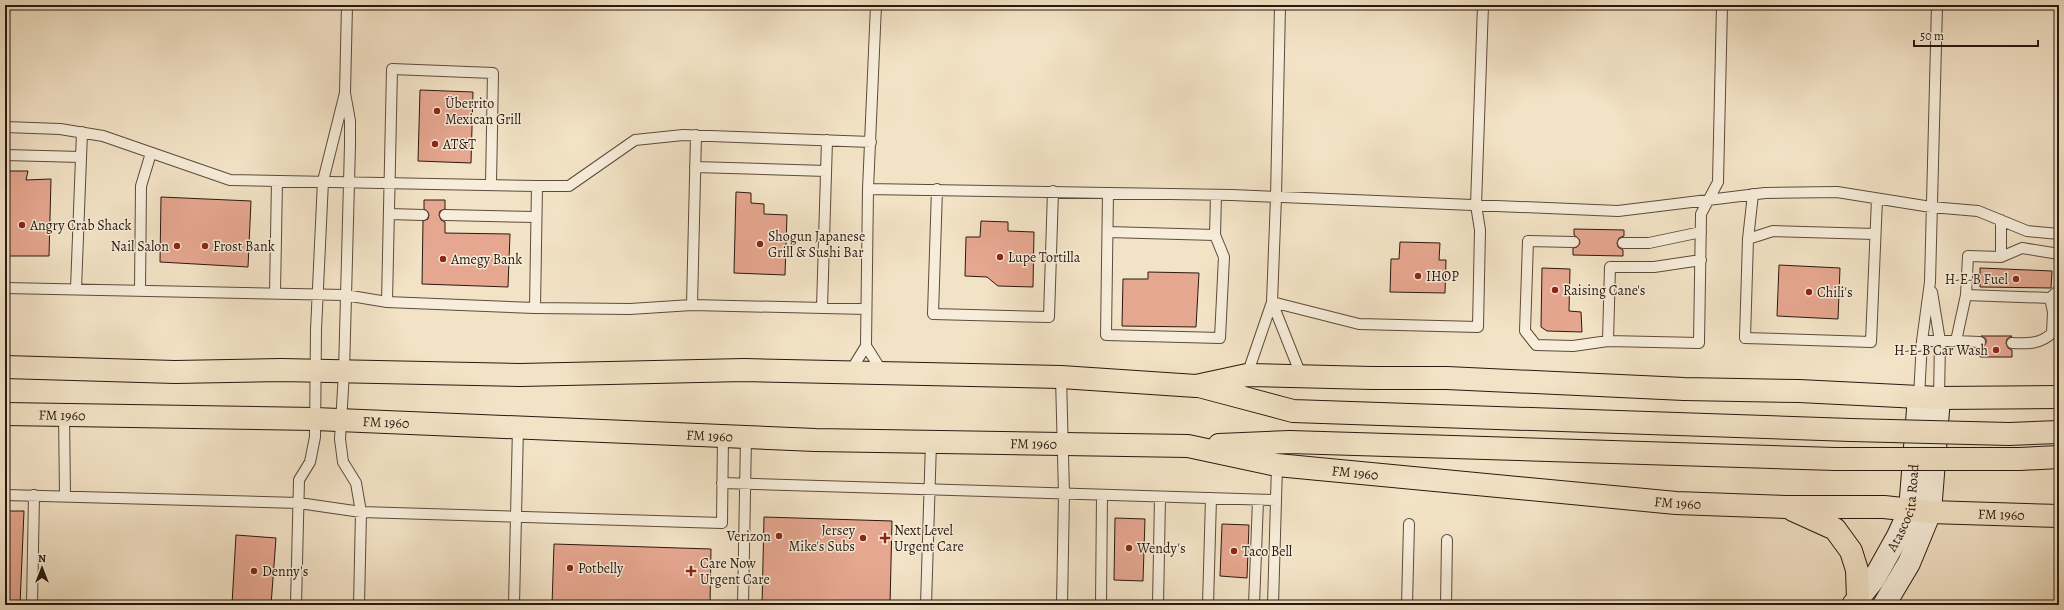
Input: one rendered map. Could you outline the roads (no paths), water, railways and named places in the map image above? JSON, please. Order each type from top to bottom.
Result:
[{"type":"main road","points":[[5,367],[174,372],[315,371],[520,375],[744,370],[1061,377],[1196,386],[1293,411],[1851,430],[2009,434],[2059,432]]},
{"type":"main road","points":[[1196,386],[1247,374],[1372,378],[1447,378],[1684,389],[1799,391],[1929,397],[2059,397]]},
{"type":"main road","name":"Atascocita Road","points":[[1884,605],[1909,563],[1920,511],[1929,397]]},
{"type":"main road","name":"FM 1960","points":[[5,414],[64,413],[315,419],[746,437],[931,442],[1188,446],[1277,465],[1676,503],[1787,507],[1884,507],[1920,511],[2059,516]]},
{"type":"main road","points":[[1188,446],[1290,442],[1835,458],[2020,459],[2059,457]]},
{"type":"main road","points":[[1787,507],[1835,529],[1851,551],[1857,570],[1855,602]]},
{"type":"main road","name":"Atascocita Road","points":[[1855,602],[1874,579],[1898,536],[1920,511]]},
{"type":"lane","points":[[296,605],[300,480],[310,462],[315,437],[315,371],[323,181],[344,93],[347,5]]},
{"type":"lane","points":[[849,373],[866,346],[868,189],[876,5]]},
{"type":"lane","points":[[1247,374],[1272,302],[1280,5]]},
{"type":"lane","points":[[1272,302],[1359,324],[1478,327],[1480,230],[1476,204],[1483,5]]},
{"type":"lane","points":[[1574,242],[1528,241],[1526,331],[1536,345],[1573,346],[1608,341],[1699,343],[1701,214],[1711,199],[1718,182],[1722,5]]},
{"type":"lane","points":[[1929,397],[1922,341],[1930,282],[1937,5]]},
{"type":"lane","points":[[387,302],[392,69],[493,73],[491,184]]},
{"type":"lane","points":[[344,93],[350,120],[344,372],[340,439],[343,462],[356,483],[361,512],[359,605]]},
{"type":"lane","points":[[5,127],[60,128],[103,136],[230,180],[537,186],[569,186],[635,140],[696,135],[871,142]]},
{"type":"lane","points":[[76,289],[82,132]]},
{"type":"lane","points":[[692,304],[696,135]]},
{"type":"lane","points":[[822,308],[826,140]]},
{"type":"lane","points":[[140,290],[141,186],[151,153]]},
{"type":"lane","points":[[5,155],[80,157]]},
{"type":"lane","points":[[695,167],[826,171]]},
{"type":"lane","points":[[275,293],[277,181]]},
{"type":"lane","points":[[535,308],[537,186]]},
{"type":"lane","points":[[868,189],[1216,195],[1476,204],[1618,211],[1753,194],[1837,192],[1931,207],[1978,211],[2027,231],[2059,234]]},
{"type":"lane","points":[[937,189],[933,314],[1049,317],[1053,191]]},
{"type":"lane","points":[[1108,193],[1106,335],[1220,338],[1224,257],[1215,235],[1216,195]]},
{"type":"lane","points":[[1753,194],[1748,239],[1745,338],[1871,342],[1876,199]]},
{"type":"lane","points":[[389,214],[423,215]]},
{"type":"lane","points":[[445,215],[536,217]]},
{"type":"lane","points":[[2001,220],[2001,257]]},
{"type":"lane","points":[[1748,239],[1773,231],[1875,234]]},
{"type":"lane","points":[[1108,232],[1215,235]]},
{"type":"lane","points":[[1623,243],[1649,242],[1701,232]]},
{"type":"lane","points":[[1956,341],[1966,295],[1968,256],[2001,257],[2022,248],[2059,254]]},
{"type":"lane","points":[[1608,341],[1610,267],[1654,267],[1701,260]]},
{"type":"lane","points":[[1929,397],[1940,341],[1930,282]]},
{"type":"lane","points":[[5,288],[319,294],[345,295],[387,302],[535,308],[630,309],[692,304],[866,309]]},
{"type":"lane","points":[[1966,295],[2050,298],[2059,290]]},
{"type":"lane","points":[[2012,343],[2026,344],[2044,341],[2052,333],[2053,312],[2050,298]]},
{"type":"lane","points":[[1272,302],[1301,375]]},
{"type":"lane","points":[[1922,341],[1980,342]]},
{"type":"lane","points":[[866,346],[884,374]]},
{"type":"lane","points":[[1061,377],[1064,494],[1062,605]]},
{"type":"lane","points":[[64,413],[65,496]]},
{"type":"lane","points":[[514,605],[518,427]]},
{"type":"lane","points":[[5,495],[299,503],[361,512],[722,523],[723,435]]},
{"type":"lane","points":[[743,605],[746,437]]},
{"type":"lane","points":[[926,605],[931,442]]},
{"type":"lane","points":[[1273,605],[1277,465]]},
{"type":"lane","points":[[722,483],[1275,500]]},
{"type":"lane","points":[[32,605],[34,495]]},
{"type":"lane","points":[[1101,605],[1102,495]]},
{"type":"lane","points":[[1158,605],[1160,497]]},
{"type":"lane","points":[[1208,605],[1211,498]]},
{"type":"lane","points":[[1254,605],[1258,500]]},
{"type":"lane","points":[[1407,605],[1409,524]]},
{"type":"lane","points":[[1446,605],[1447,540]]},
{"type":"place","name":"Überrito Mexican Grill","points":[[437,111]]},
{"type":"place","name":"AT&T","points":[[435,144]]},
{"type":"place","name":"Angry Crab Shack","points":[[22,225]]},
{"type":"place","name":"Shogun Japanese Grill & Sushi Bar","points":[[760,244]]},
{"type":"place","name":"Nail Salon","points":[[177,246]]},
{"type":"place","name":"Frost Bank","points":[[205,246]]},
{"type":"place","name":"Lupe Tortilla","points":[[1000,257]]},
{"type":"place","name":"Amegy Bank","points":[[443,259]]},
{"type":"place","name":"IHOP","points":[[1418,276]]},
{"type":"place","name":"H-E-B Fuel","points":[[2016,279]]},
{"type":"place","name":"Raising Cane's","points":[[1555,290]]},
{"type":"place","name":"Chili's","points":[[1809,292]]},
{"type":"place","name":"H-E-B Car Wash","points":[[1996,350]]},
{"type":"place","name":"Verizon","points":[[779,536]]},
{"type":"place","name":"Jersey Mike's Subs","points":[[863,538]]},
{"type":"place","name":"Next Level Urgent Care","points":[[885,538]]},
{"type":"place","name":"Wendy's","points":[[1129,548]]},
{"type":"place","name":"Taco Bell","points":[[1234,551]]},
{"type":"place","name":"Potbelly","points":[[570,568]]},
{"type":"place","name":"Denny's","points":[[254,571]]},
{"type":"place","name":"Care Now Urgent Care","points":[[691,571]]}]
